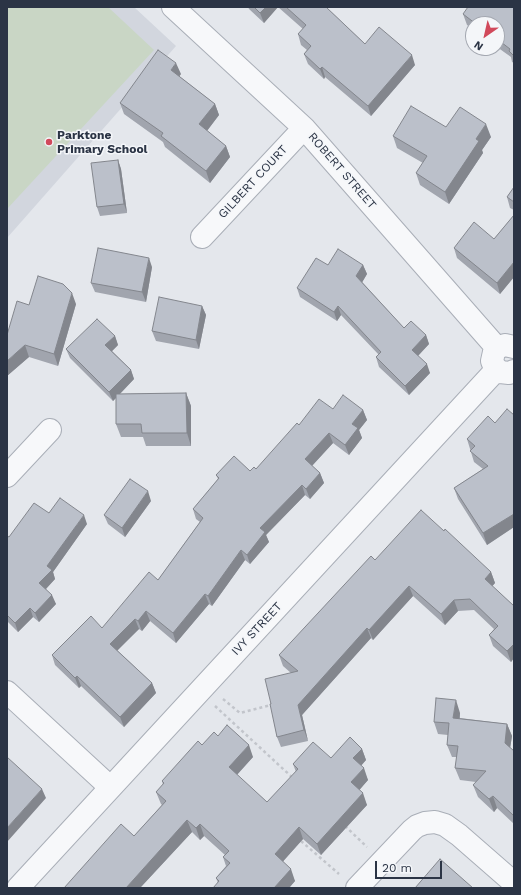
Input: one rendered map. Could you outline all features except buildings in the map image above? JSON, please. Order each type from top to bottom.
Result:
[{"type":"street","name":"ROBERT STREET","points":[[173,7],[304,128],[506,359]]},
{"type":"street","name":"GILBERT COURT","points":[[202,236],[304,128]]},
{"type":"street","name":"IVY STREET","points":[[18,888],[506,359]]},
{"type":"street","points":[[7,476],[50,430]]},
{"type":"street","points":[[7,692],[110,787]]},
{"type":"street","points":[[357,888],[382,860],[417,826],[434,822],[445,825],[459,835],[514,883]]},
{"type":"path","points":[[200,691],[297,781]]},
{"type":"path","points":[[223,699],[240,712],[273,705]]},
{"type":"path","points":[[343,824],[382,860]]},
{"type":"path","points":[[301,841],[339,874]]},
{"type":"shaded area","name":"Parktone Primary School","points":[[7,7],[134,7],[176,46],[7,238]]},
{"type":"green space","name":"Parktone Primary School","points":[[7,7],[108,7],[154,50],[7,209]]},
{"type":"place","name":"Parktone Primary School","points":[[49,142]]}]
